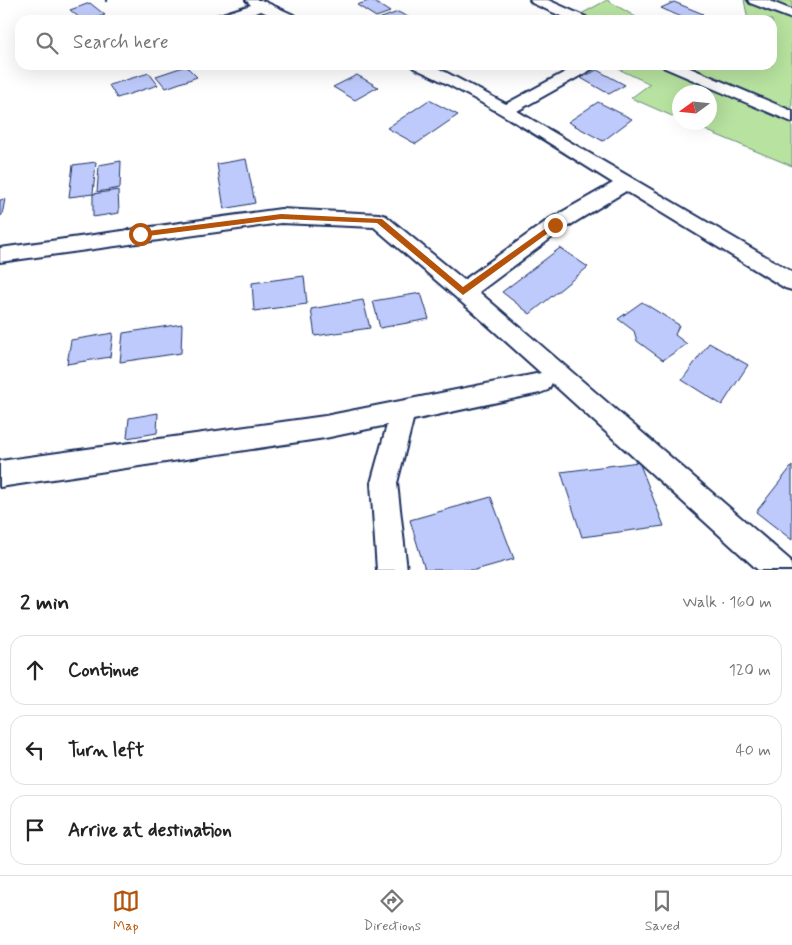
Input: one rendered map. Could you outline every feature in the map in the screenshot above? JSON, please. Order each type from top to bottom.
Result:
[{"type":"street","points":[[537,0],[570,15]]},
{"type":"street","points":[[755,0],[792,15]]},
{"type":"street","points":[[236,15],[257,3],[282,15]]},
{"type":"street","points":[[430,70],[506,111],[792,282]]},
{"type":"street","points":[[506,111],[580,70]]},
{"type":"street","points":[[682,70],[792,117]]},
{"type":"street","points":[[463,292],[555,225],[626,183]]},
{"type":"street","points":[[0,255],[281,216],[379,221],[463,292],[780,570]]},
{"type":"street","points":[[0,474],[325,426],[540,383]]},
{"type":"street","points":[[392,570],[384,483],[402,411]]},
{"type":"green space","points":[[607,0],[632,15],[579,15]]},
{"type":"green space","points":[[744,0],[792,0],[792,166],[705,130],[717,130],[717,85],[672,85],[672,116],[631,98],[650,84],[621,70],[777,70],[777,15],[747,15]]},
{"type":"building","points":[[371,0],[390,12],[382,15],[373,15],[357,5]]},
{"type":"building","points":[[674,2],[703,14],[677,15],[661,8]]},
{"type":"building","points":[[90,3],[105,15],[76,15],[70,10]]},
{"type":"building","points":[[398,12],[404,15],[390,15]]},
{"type":"building","points":[[174,70],[190,70],[197,77],[166,88],[156,76]]},
{"type":"building","points":[[597,70],[625,85],[609,94],[581,78]]},
{"type":"building","points":[[149,73],[158,85],[117,98],[109,85]]},
{"type":"building","points":[[357,75],[378,87],[355,100],[333,87]]},
{"type":"building","points":[[429,100],[458,115],[416,144],[387,128]]},
{"type":"building","points":[[598,102],[632,119],[603,141],[568,122]]},
{"type":"building","points":[[246,159],[255,203],[224,209],[217,164]]},
{"type":"building","points":[[121,161],[120,188],[97,192],[99,165]]},
{"type":"building","points":[[96,162],[93,194],[69,197],[73,165]]},
{"type":"building","points":[[118,190],[119,213],[93,217],[93,194]]},
{"type":"building","points":[[5,199],[2,215],[0,216],[0,200]]},
{"type":"building","points":[[560,248],[588,267],[530,314],[502,292]]},
{"type":"building","points":[[304,276],[307,304],[254,311],[252,283]]},
{"type":"building","points":[[421,293],[429,319],[380,328],[373,301]]},
{"type":"building","points":[[363,300],[370,328],[315,336],[311,309]]},
{"type":"building","points":[[642,302],[679,325],[675,335],[687,344],[663,360],[637,341],[634,331],[618,319]]},
{"type":"building","points":[[182,324],[181,353],[120,362],[123,333]]},
{"type":"building","points":[[113,333],[110,357],[67,364],[71,340]]},
{"type":"building","points":[[709,343],[748,365],[722,405],[682,380]]},
{"type":"building","points":[[158,413],[157,433],[127,438],[129,418]]},
{"type":"building","points":[[639,462],[664,526],[582,537],[561,472]]},
{"type":"building","points":[[792,466],[792,540],[756,512]]},
{"type":"building","points":[[491,497],[514,559],[475,570],[425,570],[410,520]]},
{"type":"route","points":[[140,234],[281,216],[379,221],[463,292],[555,225]]}]
